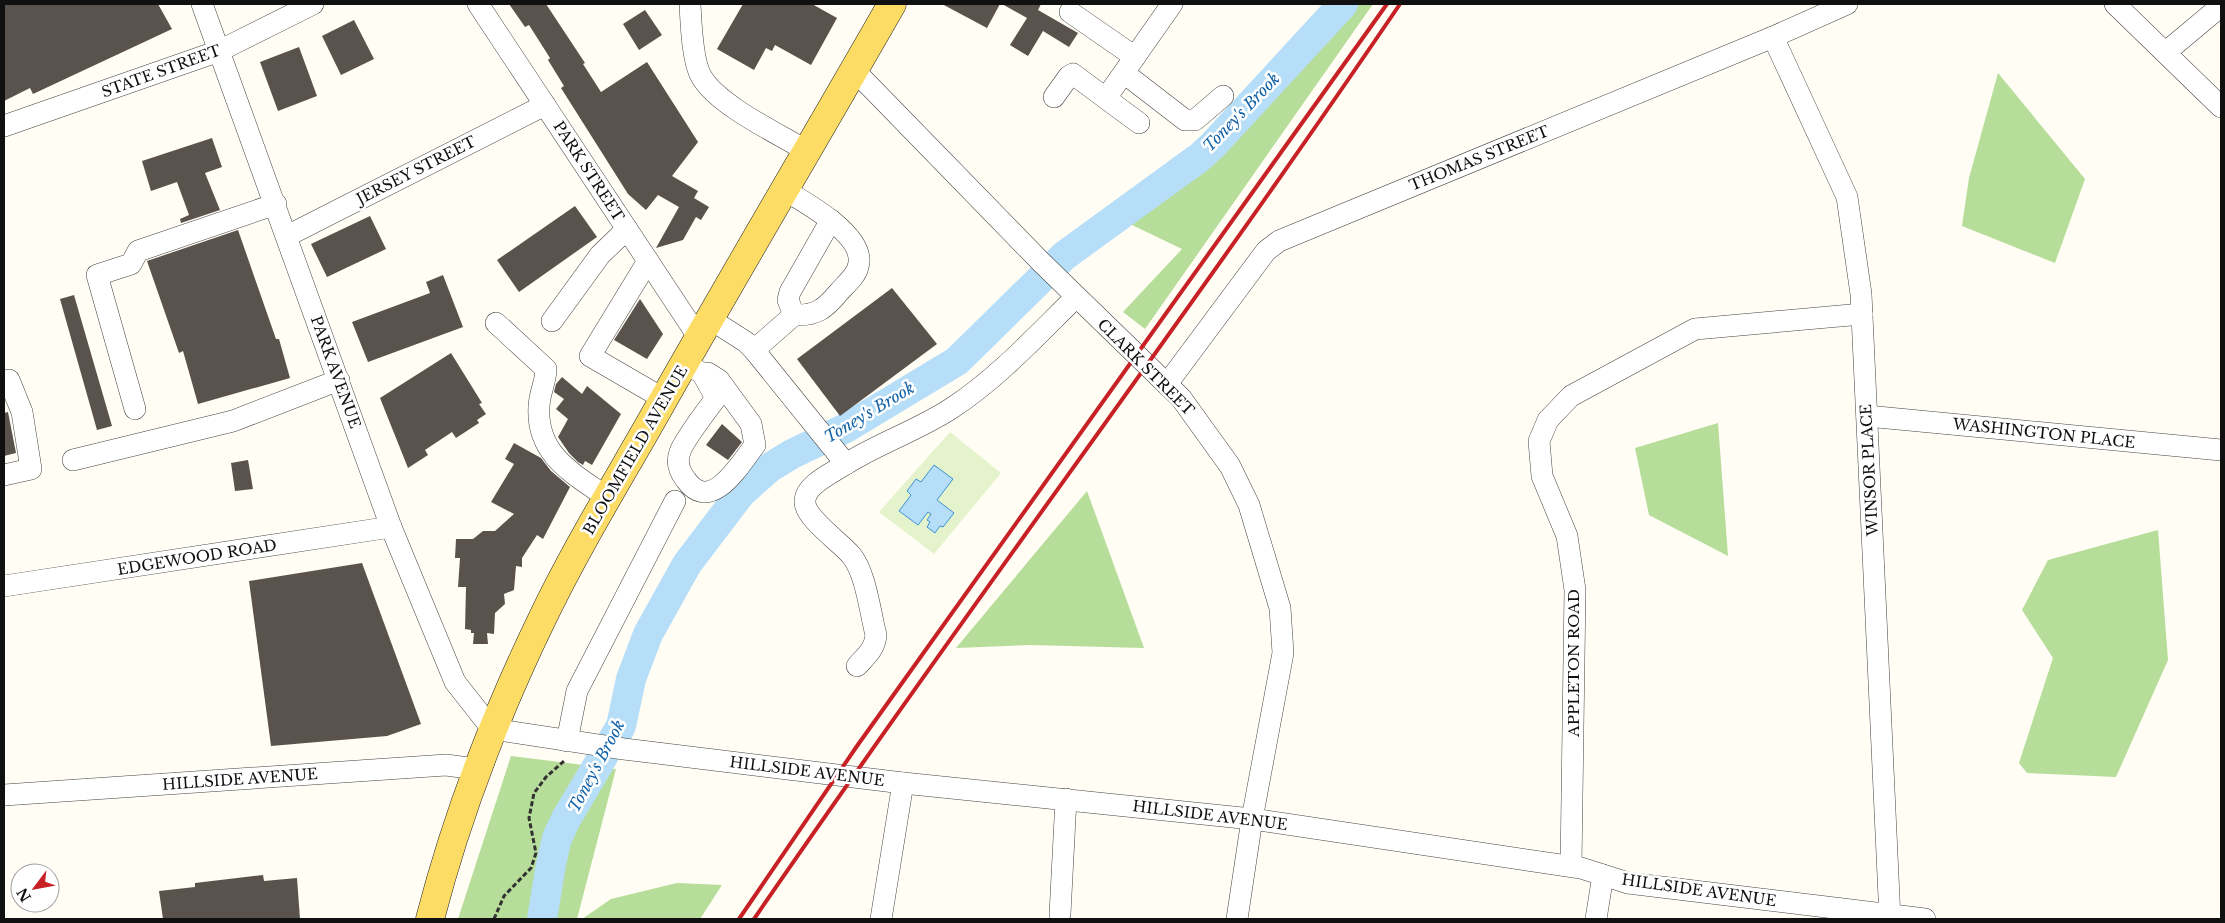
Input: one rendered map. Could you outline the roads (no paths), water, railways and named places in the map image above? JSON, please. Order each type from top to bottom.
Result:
[{"type":"main road","name":"BLOOMFIELD AVENUE","points":[[430,919],[476,769],[542,619],[664,399],[693,368],[704,328],[892,4]]},
{"type":"street","name":"PARK AVENUE","points":[[202,4],[276,204],[391,527],[455,682],[492,729]]},
{"type":"street","name":"STATE STREET","points":[[4,126],[219,51],[313,4]]},
{"type":"street","name":"PARK STREET","points":[[478,4],[648,261],[704,328]]},
{"type":"street","points":[[690,4],[691,36],[701,75],[722,100],[807,151]]},
{"type":"street","name":"THOMAS STREET","points":[[1167,384],[1266,251],[1279,241],[1773,37],[1847,4]]},
{"type":"street","points":[[2115,4],[2221,107]]},
{"type":"street","points":[[1106,98],[1130,64],[1165,6]]},
{"type":"street","points":[[2166,52],[2221,6]]},
{"type":"street","points":[[1070,12],[1130,64],[1185,120],[1195,120],[1223,96]]},
{"type":"street","name":"WINSOR PLACE","points":[[1773,37],[1847,197],[1861,294],[1890,918]]},
{"type":"street","name":"CLARK STREET","points":[[854,70],[1041,262],[1167,384],[1206,431],[1241,486],[1257,526],[1280,608],[1282,653],[1252,819],[1237,919]]},
{"type":"street","points":[[1054,97],[1069,76],[1073,74],[1139,123]]},
{"type":"street","name":"JERSEY STREET","points":[[287,236],[545,104]]},
{"type":"street","points":[[754,350],[794,316],[809,316],[817,312],[831,301],[858,269],[858,252],[852,242],[818,209],[784,190]]},
{"type":"street","points":[[135,409],[97,275],[131,264],[138,251],[276,204]]},
{"type":"street","points":[[794,316],[788,300],[790,292],[831,220]]},
{"type":"street","points":[[552,321],[600,255],[627,229]]},
{"type":"street","points":[[648,261],[590,356],[664,399]]},
{"type":"street","points":[[857,666],[870,652],[875,643],[876,635],[860,571],[852,556],[809,513],[804,500],[812,487],[846,464],[934,419],[968,397],[1076,297]]},
{"type":"street","name":"APPLETON ROAD","points":[[1571,866],[1575,590],[1567,536],[1542,476],[1539,441],[1548,420],[1571,396],[1695,329],[1862,314]]},
{"type":"street","points":[[496,323],[546,369],[546,378],[540,393],[540,431],[551,450],[563,466],[608,498]]},
{"type":"street","points":[[704,328],[746,342],[846,464]]},
{"type":"street","points":[[693,368],[708,373],[719,380],[751,424],[755,445],[728,479],[710,493],[700,492],[688,484],[678,465],[680,450],[716,398],[693,368]]},
{"type":"street","points":[[4,381],[9,380],[22,412],[30,469],[4,475]]},
{"type":"street","points":[[73,460],[233,422],[339,380]]},
{"type":"street","name":"WASHINGTON PLACE","points":[[1867,416],[2221,450]]},
{"type":"street","points":[[572,748],[577,691],[675,500]]},
{"type":"street","name":"EDGEWOOD ROAD","points":[[4,586],[391,527]]},
{"type":"street","name":"HILLSIDE AVENUE","points":[[492,729],[572,748],[624,749],[903,783],[1252,819],[1571,866],[1628,883],[1890,918],[1925,919]]},
{"type":"street","name":"HILLSIDE AVENUE","points":[[4,795],[446,765],[476,769]]},
{"type":"street","points":[[881,919],[903,783]]},
{"type":"street","points":[[1060,914],[1066,799]]},
{"type":"street","points":[[1596,919],[1603,875]]},
{"type":"water","points":[[934,465],[953,479],[937,500],[954,513],[943,527],[940,526],[935,533],[927,527],[930,522],[927,520],[931,514],[928,512],[918,525],[899,511],[911,495],[907,491],[916,479],[921,482]]},
{"type":"waterway","name":"Toney's Brook","points":[[542,919],[557,838],[566,819],[621,726],[631,679],[648,634],[687,564],[741,493],[769,468],[792,454],[846,428],[957,361],[1064,256],[1200,157],[1213,145],[1343,4]]},
{"type":"railway","points":[[739,919],[857,746],[1387,4]]},
{"type":"railway","points":[[754,919],[914,690],[1240,234],[1400,4]]}]
